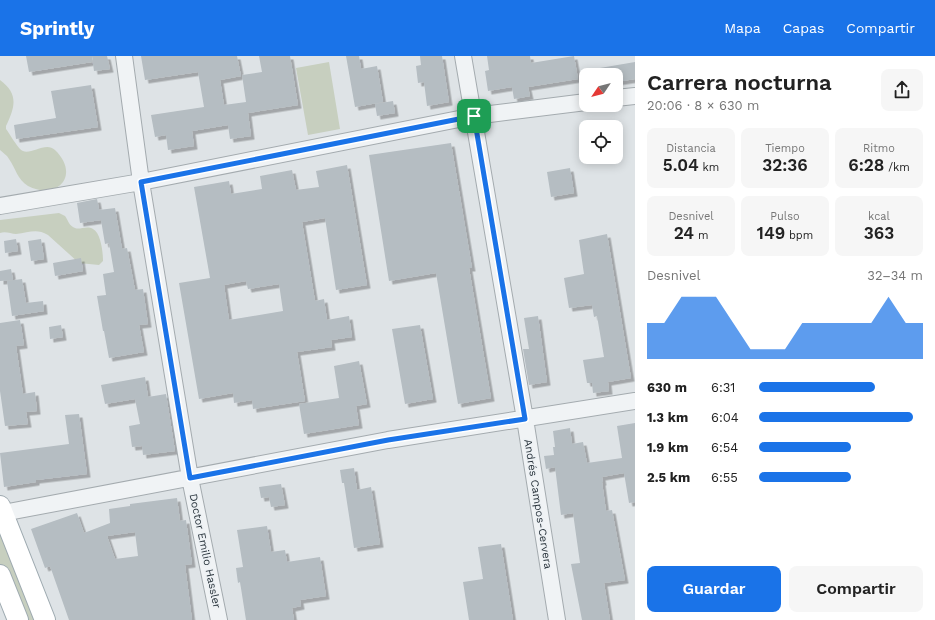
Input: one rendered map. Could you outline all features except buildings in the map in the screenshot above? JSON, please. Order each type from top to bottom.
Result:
[{"type":"main road","points":[[2,510],[44,620]]},
{"type":"main road","points":[[0,575],[18,620]]},
{"type":"street","name":"Doctor Emilio Hassler","points":[[124,56],[141,182],[190,478],[219,620]]},
{"type":"street","name":"Andrés Campos-Cervera","points":[[463,56],[525,419],[557,620]]},
{"type":"street","points":[[623,97],[635,96]]},
{"type":"street","points":[[0,206],[141,182],[474,116],[579,103]]},
{"type":"street","points":[[2,510],[190,478],[388,440],[635,401]]},
{"type":"green space","points":[[329,62],[340,129],[308,135],[296,68]]},
{"type":"green space","points":[[0,80],[6,85],[13,96],[14,101],[12,113],[6,129],[19,147],[26,152],[43,147],[51,148],[55,150],[62,159],[66,168],[66,176],[62,183],[56,188],[39,190],[28,186],[19,177],[6,155],[0,150]]},
{"type":"green space","points":[[59,213],[65,216],[73,227],[88,227],[96,231],[100,239],[103,253],[103,261],[99,265],[79,263],[44,233],[36,231],[16,234],[6,232],[0,233],[0,220]]},
{"type":"green space","points":[[0,533],[34,620],[21,620],[0,567]]},
{"type":"route","points":[[474,116],[525,419],[388,440],[190,478],[141,182],[474,116]]}]
